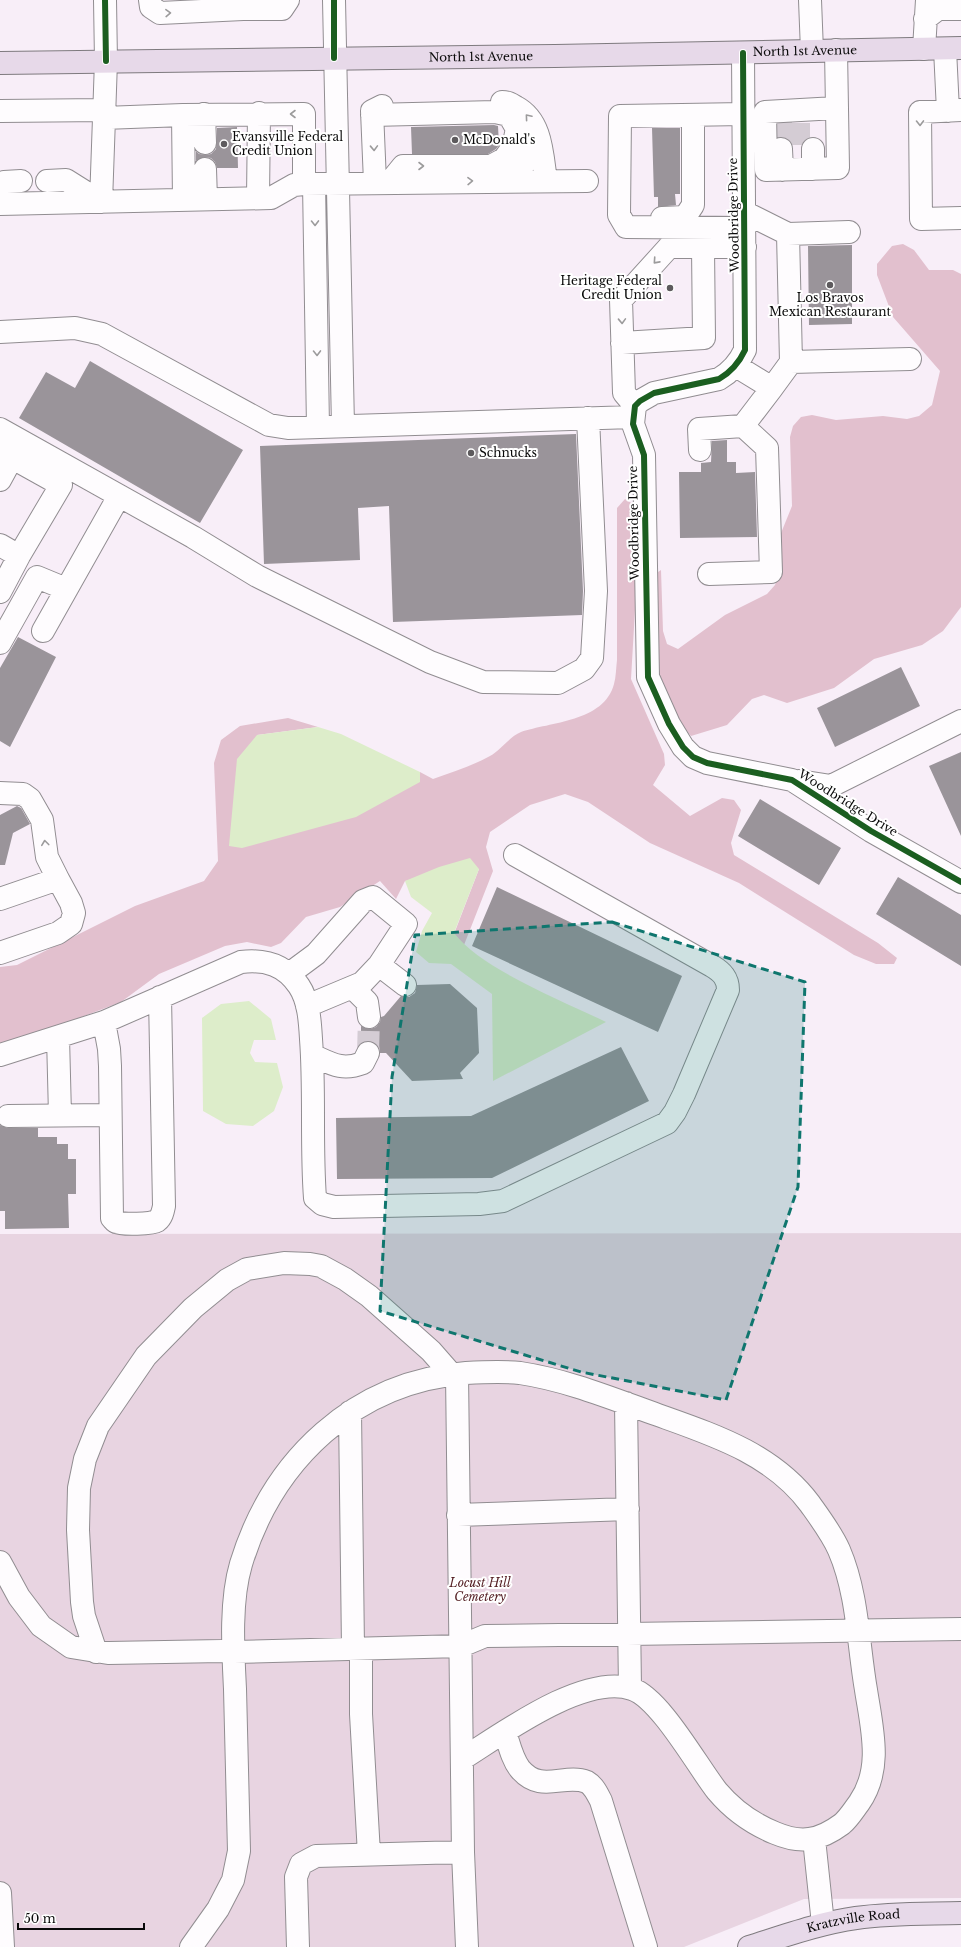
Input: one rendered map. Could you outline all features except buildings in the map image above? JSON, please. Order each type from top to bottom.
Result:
[{"type":"main road","name":"North 1st Avenue","points":[[0,63],[953,48]]},
{"type":"main road","name":"Kratzville Road","points":[[749,1947],[780,1942],[823,1924],[856,1918],[889,1914],[961,1913]]},
{"type":"street","points":[[101,202],[106,61],[105,0]]},
{"type":"street","points":[[150,0],[151,7],[160,13],[195,6],[243,4],[285,5]]},
{"type":"street","points":[[334,0],[334,58],[343,426]]},
{"type":"street","points":[[810,0],[812,51]]},
{"type":"street","points":[[924,49],[926,9],[961,9]]},
{"type":"street","points":[[953,48],[955,111],[920,112],[921,218],[961,218]]},
{"type":"street","points":[[836,50],[838,168],[798,159],[766,170],[765,112],[797,116],[836,108]]},
{"type":"street","name":"Woodbridge Drive","points":[[743,52],[746,344],[742,357],[728,374],[719,379],[645,397],[634,412],[633,424],[644,455],[648,677],[654,694],[679,741],[693,757],[724,768],[792,780],[871,831],[961,882]]},
{"type":"street","points":[[382,182],[372,111],[385,104],[507,102],[524,111],[535,125],[546,180]]},
{"type":"street","points":[[0,111],[183,115],[259,113],[304,114],[309,184],[318,427]]},
{"type":"street","points":[[372,115],[495,112],[508,115],[517,129],[513,146],[504,159],[491,166],[403,166],[382,182]]},
{"type":"street","points":[[258,198],[259,113]]},
{"type":"street","points":[[204,114],[205,143]]},
{"type":"street","points":[[744,114],[620,116],[619,215],[626,227],[745,229],[788,234],[848,232]]},
{"type":"street","points":[[183,115],[184,200]]},
{"type":"street","points":[[619,188],[631,212],[640,218],[685,217],[693,205],[693,115]]},
{"type":"street","points":[[206,169],[206,200]]},
{"type":"street","points":[[47,181],[66,180],[101,202]]},
{"type":"street","points":[[0,204],[271,198],[294,185],[309,184],[546,180],[586,181]]},
{"type":"street","points":[[0,186],[4,182],[21,181]]},
{"type":"street","points":[[1,335],[75,328],[102,334],[270,425],[288,428],[588,418],[634,412],[624,392],[621,300],[668,248],[704,248],[745,229]]},
{"type":"street","points":[[743,426],[791,362],[788,234]]},
{"type":"street","points":[[622,343],[704,338],[704,248]]},
{"type":"street","points":[[791,362],[910,359]]},
{"type":"street","points":[[736,366],[772,388]]},
{"type":"street","points":[[0,429],[257,576],[430,662],[483,682],[558,683],[584,669],[592,658],[596,591],[588,418]]},
{"type":"street","points":[[700,450],[699,429],[743,426],[768,448],[771,572],[709,574]]},
{"type":"street","points":[[0,480],[6,455],[61,485],[19,556],[0,592]]},
{"type":"street","points":[[43,631],[119,496]]},
{"type":"street","points":[[0,545],[19,556]]},
{"type":"street","points":[[0,643],[37,577],[66,589]]},
{"type":"street","points":[[792,780],[831,786],[961,721]]},
{"type":"street","points":[[0,793],[23,794],[30,799],[42,820],[47,857],[71,902],[74,913],[71,924],[58,934],[0,952]]},
{"type":"street","points":[[0,1055],[104,1022],[241,962],[257,960],[272,963],[289,974],[300,986],[307,1006],[312,1055],[315,1198],[322,1204],[334,1207],[479,1204],[503,1201],[667,1123],[681,1100],[725,1001],[728,984],[722,973],[514,855]]},
{"type":"street","points":[[0,899],[58,879]]},
{"type":"street","points":[[289,974],[316,954],[363,901],[373,898],[406,924],[379,965],[362,983],[307,1006]]},
{"type":"street","points":[[379,965],[405,985]]},
{"type":"street","points":[[353,988],[367,1002],[369,1017]]},
{"type":"street","points":[[104,1022],[109,1049],[112,1218],[121,1224],[150,1223],[157,1221],[162,1215],[164,1206],[160,997]]},
{"type":"street","points":[[58,1037],[60,1115]]},
{"type":"street","points":[[312,1055],[340,1067],[353,1067],[363,1063],[368,1053]]},
{"type":"street","points":[[8,1116],[110,1115]]},
{"type":"street","points":[[96,1652],[84,1616],[82,1602],[78,1530],[79,1488],[85,1459],[98,1426],[146,1356],[193,1308],[227,1280],[247,1269],[284,1263],[321,1266],[345,1279],[369,1296],[431,1351],[454,1374],[458,1515],[463,1852],[467,1947]]},
{"type":"street","points":[[191,1947],[218,1909],[232,1880],[239,1851],[234,1652],[236,1600],[241,1566],[259,1519],[277,1486],[296,1461],[327,1429],[350,1412],[383,1393],[404,1385],[439,1376],[454,1374],[488,1372],[519,1373],[572,1385],[700,1430],[741,1447],[769,1464],[792,1482],[809,1503],[837,1546],[848,1576],[875,1745],[872,1775],[865,1794],[846,1820],[823,1837],[814,1839],[792,1839],[759,1826],[736,1810],[718,1792],[658,1709],[638,1691],[630,1688],[610,1687],[573,1694],[542,1709],[462,1759]]},
{"type":"street","points":[[626,1403],[630,1688]]},
{"type":"street","points":[[350,1412],[357,1648],[369,1854]]},
{"type":"street","points":[[458,1515],[628,1509]]},
{"type":"street","points":[[0,1562],[19,1597],[41,1626],[54,1637],[71,1647],[108,1653],[234,1652],[460,1646],[485,1636],[961,1629]]},
{"type":"street","points":[[505,1732],[514,1758],[519,1768],[526,1775],[549,1783],[574,1781],[587,1782],[596,1790],[602,1801],[646,1947]]},
{"type":"street","points":[[814,1839],[823,1924]]},
{"type":"street","points":[[298,1947],[296,1877],[301,1864],[316,1856],[463,1852]]},
{"type":"street","points":[[0,1893],[3,1947]]},
{"type":"highlighted area","points":[[612,922],[805,982],[798,1187],[726,1400],[581,1372],[380,1311],[392,1077],[415,935]]},
{"type":"shaded area","points":[[903,244],[914,250],[929,270],[953,270],[961,274],[961,607],[943,631],[922,645],[874,659],[834,688],[787,703],[764,695],[752,699],[727,725],[691,736],[659,701],[652,576],[661,570],[663,631],[667,644],[678,649],[725,615],[767,594],[775,585],[779,574],[779,538],[792,506],[790,437],[793,426],[801,417],[812,415],[836,420],[883,416],[907,419],[919,416],[932,405],[940,371],[893,317],[877,275],[877,264],[892,246]]},
{"type":"shaded area","points":[[625,499],[636,506],[639,541],[631,679],[664,754],[665,765],[653,785],[690,816],[722,798],[734,800],[741,810],[731,843],[734,855],[878,943],[897,958],[894,964],[876,964],[854,955],[739,883],[650,843],[588,802],[565,794],[530,805],[490,832],[486,847],[493,871],[464,945],[454,934],[479,869],[405,881],[396,899],[380,881],[340,907],[306,917],[281,943],[271,947],[247,942],[225,946],[159,974],[121,1002],[21,1040],[0,1045],[0,967],[17,965],[135,906],[204,881],[218,861],[214,763],[221,740],[240,726],[288,718],[318,727],[257,735],[420,782],[420,772],[433,779],[462,769],[490,756],[521,732],[575,718],[588,713],[599,706],[608,697],[616,675],[617,508]]},
{"type":"shaded area","points":[[318,727],[341,734],[420,772],[420,782],[356,817],[242,848],[229,846],[237,759],[257,735]]},
{"type":"shaded area","points":[[470,858],[479,869],[454,933],[483,959],[503,972],[547,995],[606,1022],[493,1081],[492,994],[451,964],[429,963],[416,952],[422,931],[432,913],[411,897],[405,881],[439,867]]},
{"type":"shaded area","points":[[249,1001],[271,1019],[276,1040],[254,1040],[250,1053],[255,1062],[277,1063],[283,1087],[274,1111],[253,1126],[226,1124],[203,1111],[202,1018],[221,1004]]},
{"type":"green space","name":"Locust Hill Cemetery","points":[[961,1233],[961,1898],[804,1899],[684,1947],[0,1947],[0,1234]]},
{"type":"tunnel","points":[[781,122],[781,149]]},
{"type":"tunnel","points":[[799,123],[799,150]]},
{"type":"tunnel","points":[[368,1053],[369,1017]]},
{"type":"cycle path","points":[[105,0],[106,61]]},
{"type":"cycle path","points":[[334,0],[334,58]]},
{"type":"cycle path","points":[[743,53],[745,350],[734,367],[719,379],[654,393],[640,401],[635,406],[633,424],[644,455],[648,677],[669,724],[683,747],[693,757],[707,763],[792,780],[871,831],[961,882]]},
{"type":"place","name":"McDonald's","points":[[455,140]]},
{"type":"place","name":"Evansville Federal Credit Union","points":[[224,144]]},
{"type":"place","name":"Los Bravos Mexican Restaurant","points":[[830,285]]},
{"type":"place","name":"Heritage Federal Credit Union","points":[[670,288]]},
{"type":"place","name":"Schnucks","points":[[471,453]]}]
